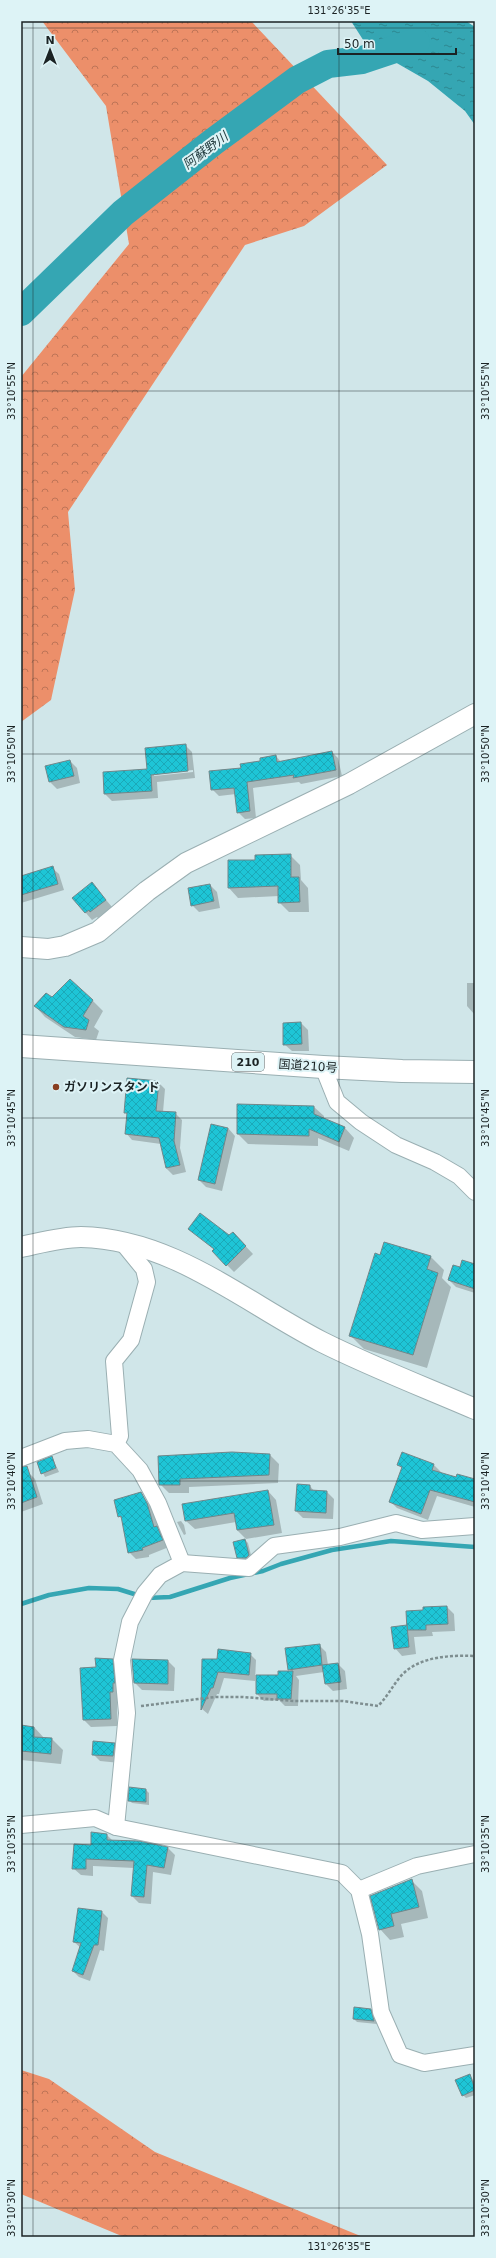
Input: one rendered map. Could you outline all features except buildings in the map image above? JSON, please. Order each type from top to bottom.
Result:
[{"type":"highway","name":"国道210号","points":[[21,1046],[323,1067],[402,1071],[475,1072]]},
{"type":"street","points":[[21,947],[48,949],[65,946],[98,932],[147,891],[186,863],[343,787],[475,714]]},
{"type":"street","points":[[323,1067],[337,1102],[396,1145],[435,1162],[459,1176],[475,1192]]},
{"type":"street","points":[[21,1247],[50,1240],[80,1237],[139,1245],[173,1257],[209,1275],[322,1342],[475,1409]]},
{"type":"street","points":[[116,1444],[120,1436],[114,1361],[130,1340],[148,1282],[144,1269],[122,1242]]},
{"type":"street","points":[[21,1458],[65,1442],[76,1440],[88,1439],[116,1444],[140,1470],[158,1504],[182,1563]]},
{"type":"street","points":[[116,1827],[127,1713],[122,1660],[130,1622],[145,1593],[160,1575],[182,1563],[249,1568],[274,1546],[340,1537],[396,1523],[422,1530],[475,1526]]},
{"type":"street","points":[[21,1826],[95,1818],[116,1827],[342,1873],[359,1890],[370,1934],[381,2012],[400,2055],[424,2063],[475,2055]]},
{"type":"street","points":[[359,1890],[416,1866],[475,1854]]},
{"type":"path","points":[[137,1706],[215,1697],[243,1697],[294,1701],[343,1701],[378,1706],[392,1692],[401,1677],[416,1665],[432,1658],[456,1655],[475,1656]]},
{"type":"green space","points":[[42,21],[251,21],[387,165],[304,226],[245,245],[68,512],[75,590],[51,700],[21,722],[21,377],[129,244],[106,106]]},
{"type":"green space","points":[[21,2070],[49,2079],[155,2152],[363,2237],[124,2237],[21,2194]]},
{"type":"water","points":[[351,21],[466,21],[475,27],[475,125],[465,111],[428,81],[367,46]]},
{"type":"waterway","name":"阿蘇野川","points":[[21,312],[123,213],[213,142],[297,80],[328,64],[362,60],[416,42]]},
{"type":"waterway","points":[[21,1604],[49,1595],[89,1588],[118,1589],[147,1598],[170,1597],[230,1578],[263,1571],[281,1564],[332,1550],[391,1541],[475,1547]]},
{"type":"place","name":"ガソリンスタンド","points":[[56,1087]]}]
